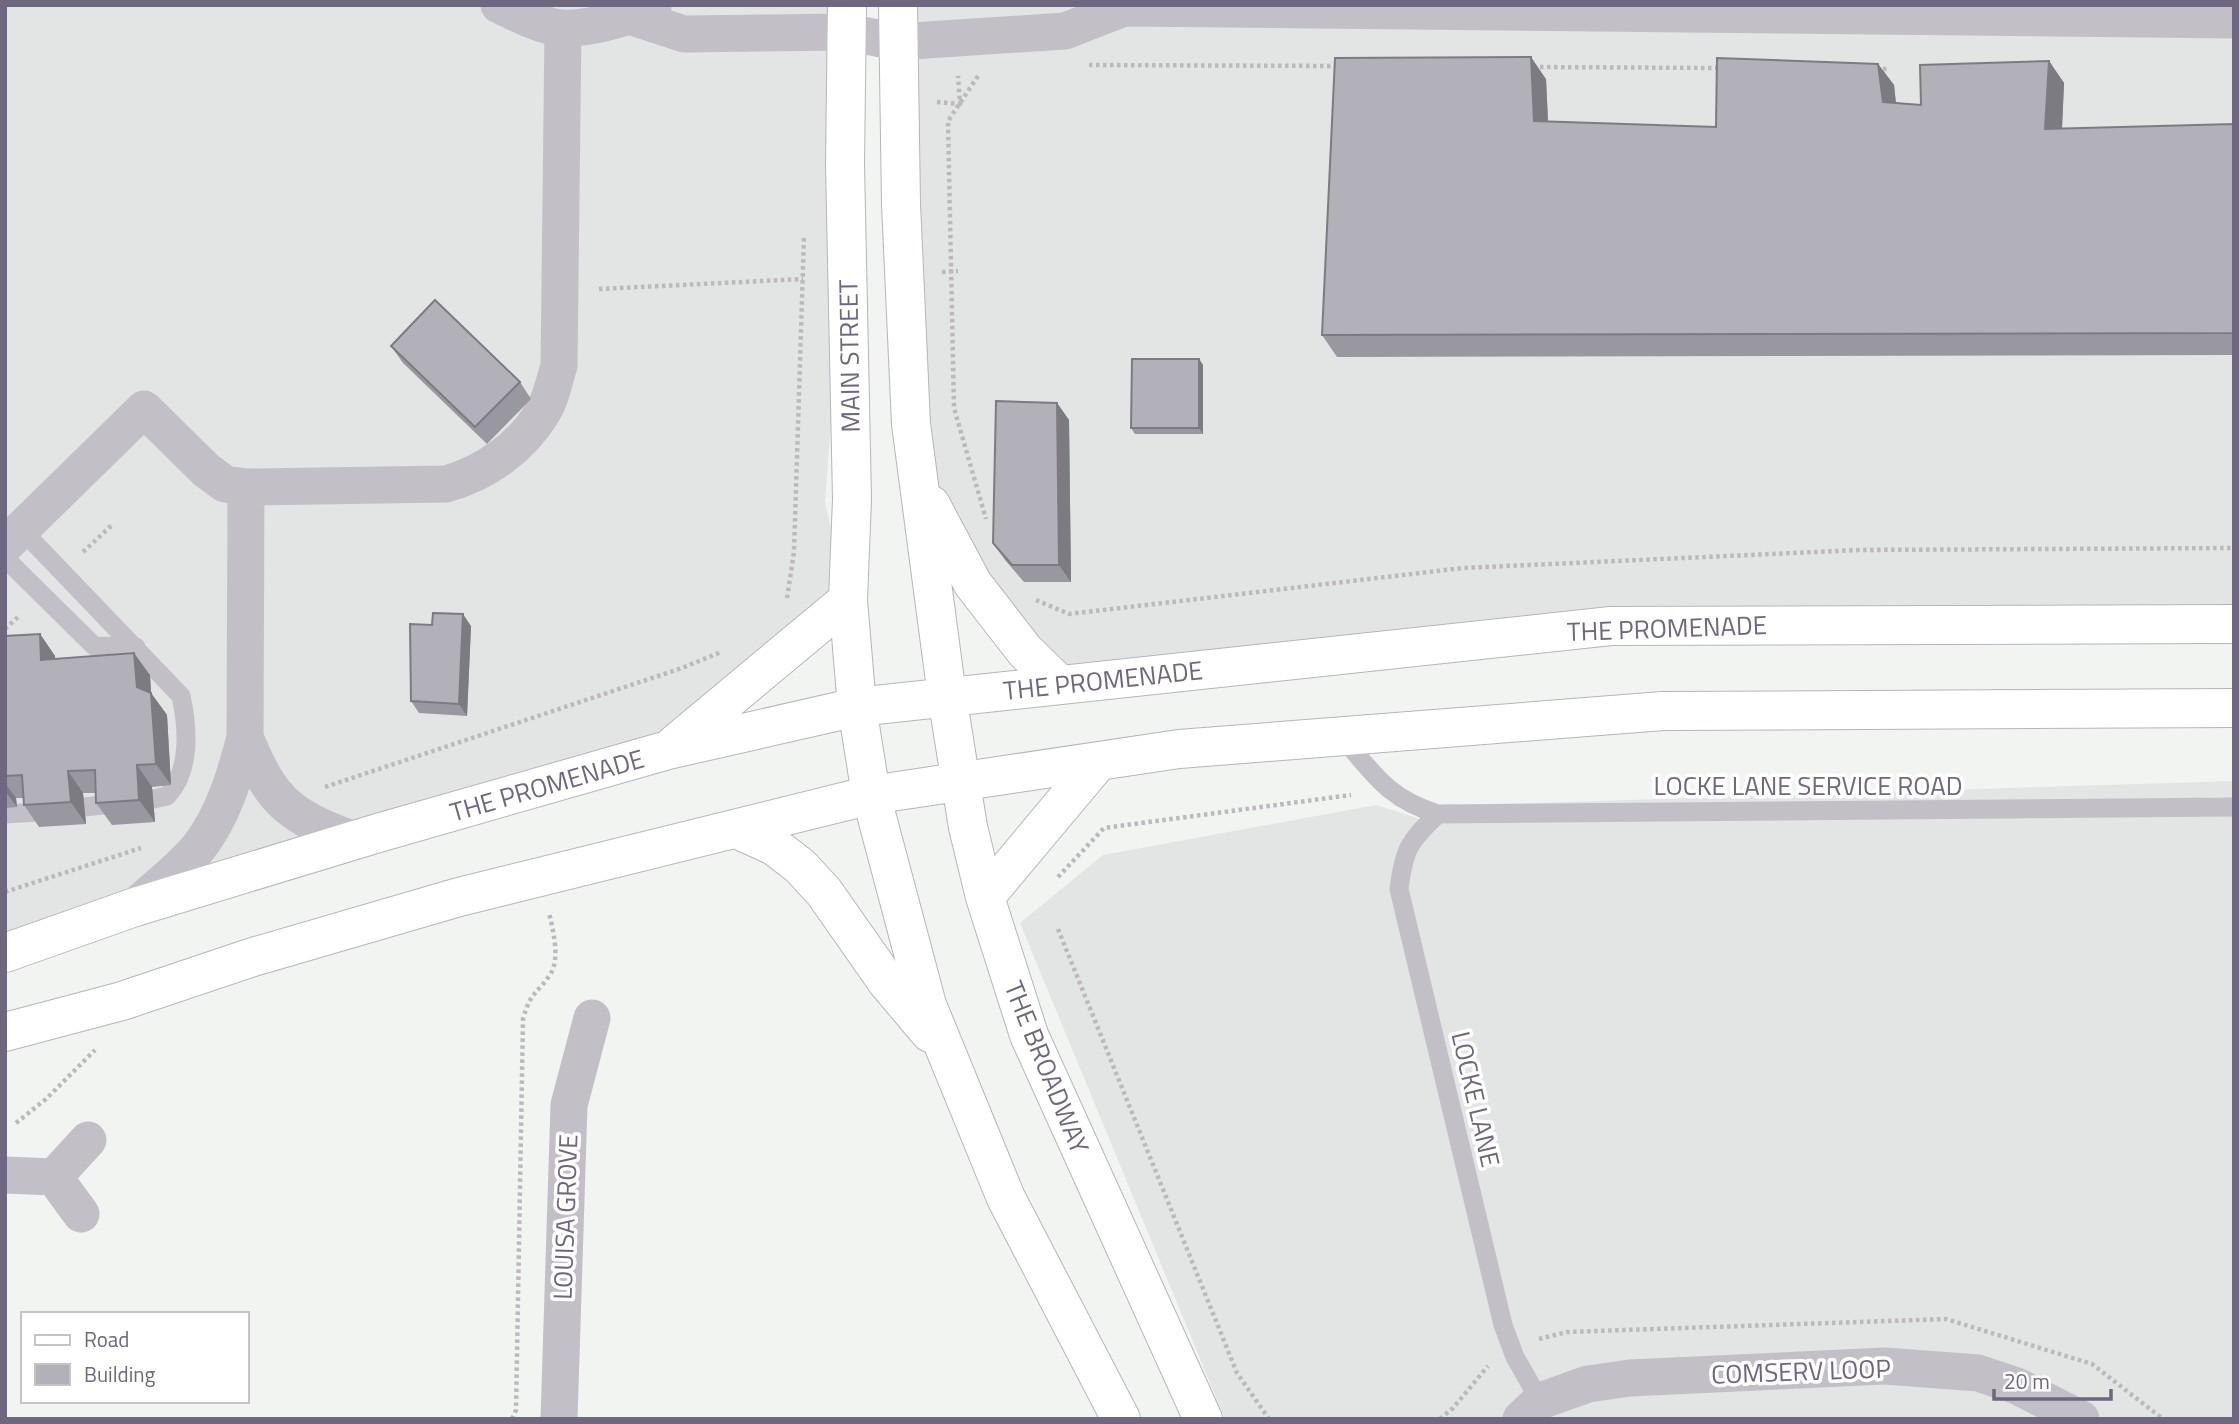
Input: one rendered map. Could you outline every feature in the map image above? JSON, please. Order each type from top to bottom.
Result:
[{"type":"main road","points":[[898,5],[897,43],[911,424],[947,696]]},
{"type":"main road","name":"MAIN STREET","points":[[847,18],[852,499],[848,600],[857,706]]},
{"type":"main road","points":[[919,481],[974,584],[1024,651],[1059,684]]},
{"type":"main road","points":[[668,750],[848,600]]},
{"type":"main road","name":"THE PROMENADE","points":[[5,953],[135,907],[354,840],[668,750],[857,706],[1612,626],[2234,624]]},
{"type":"main road","name":"THE BROADWAY","points":[[947,696],[961,782],[985,897],[1029,1035],[1203,1419]]},
{"type":"main road","points":[[857,706],[871,795],[927,1005],[1006,1198],[1121,1419]]},
{"type":"main road","points":[[5,1032],[122,1001],[253,957],[459,897],[871,795],[1179,750],[1663,711],[2234,708]]},
{"type":"main road","points":[[985,897],[1098,762]]},
{"type":"main road","points":[[736,829],[774,846],[800,866],[824,892],[887,982],[947,1054]]},
{"type":"street","points":[[499,5],[532,21],[563,28],[645,11],[684,34],[847,18],[897,43],[1065,32],[1121,6],[2234,20]]},
{"type":"street","points":[[11,544],[144,409],[206,470],[225,484],[246,487],[446,484],[473,476],[511,449],[543,413],[559,366],[563,28]]},
{"type":"street","points":[[135,907],[197,849],[215,824],[226,799],[245,737],[246,487]]},
{"type":"street","points":[[245,737],[261,775],[295,814],[354,840]]},
{"type":"street","name":"LOUISA GROVE","points":[[559,1419],[569,1104],[592,1018]]},
{"type":"street","points":[[5,1175],[54,1177],[88,1140]]},
{"type":"street","points":[[54,1177],[81,1214]]},
{"type":"street","name":"COMSERV LOOP","points":[[1530,1410],[1588,1384],[1630,1378],[1885,1366],[1978,1373],[2017,1386],[2081,1419]]},
{"type":"lane","points":[[11,544],[136,647],[181,696],[186,717],[182,775],[167,796],[154,799]]},
{"type":"lane","points":[[11,544],[94,646],[136,647]]},
{"type":"lane","name":"LOCKE LANE SERVICE ROAD","points":[[1342,736],[1389,790],[1411,806],[1438,814],[2234,807]]},
{"type":"lane","points":[[85,807],[111,804]]},
{"type":"lane","points":[[5,814],[38,812]]},
{"type":"lane","name":"LOCKE LANE","points":[[1438,814],[1413,838],[1402,862],[1399,889],[1503,1325],[1530,1410]]},
{"type":"path","points":[[1084,65],[1346,66]]},
{"type":"path","points":[[1531,67],[1723,68]]},
{"type":"path","points":[[1873,69],[1887,69]]},
{"type":"path","points":[[980,74],[948,121],[954,408],[987,524]]},
{"type":"path","points":[[787,600],[794,552],[804,226]]},
{"type":"path","points":[[905,273],[958,271]]},
{"type":"path","points":[[560,310],[593,290],[848,276]]},
{"type":"path","points":[[1035,599],[1069,614],[1463,568],[1859,550],[2234,548]]},
{"type":"path","points":[[283,801],[682,668],[725,650]]},
{"type":"path","points":[[5,892],[149,845]]},
{"type":"path","points":[[512,1419],[516,1410],[523,1019],[530,996],[553,971],[555,937],[540,877]]},
{"type":"path","points":[[1058,929],[1237,1373],[1269,1419]]},
{"type":"shaded area","points":[[5,5],[842,5],[847,203],[825,503],[848,600],[668,750],[5,953]]},
{"type":"shaded area","points":[[898,5],[2234,5],[2234,624],[1612,626],[1059,684],[919,481]]},
{"type":"shaded area","points":[[2234,781],[2234,1419],[1225,1419],[1020,923],[1103,855],[1376,805],[1420,819],[1465,805]]},
{"type":"building","points":[[1531,57],[1534,121],[1716,127],[1717,58],[1878,64],[1883,102],[1921,105],[1920,65],[2049,61],[2045,129],[2234,124],[2234,333],[1322,335],[1335,58]]},
{"type":"building","points":[[435,300],[520,382],[475,427],[391,346]]},
{"type":"building","points":[[1132,359],[1199,359],[1199,428],[1131,428]]},
{"type":"building","points":[[996,401],[1057,403],[1059,565],[1012,565],[993,543]]},
{"type":"building","points":[[433,613],[463,614],[459,704],[411,701],[410,624],[432,625]]},
{"type":"building","points":[[40,634],[41,660],[134,653],[137,687],[151,693],[156,764],[137,765],[139,800],[96,803],[95,770],[68,771],[71,802],[24,805],[22,775],[5,776],[5,636]]}]
